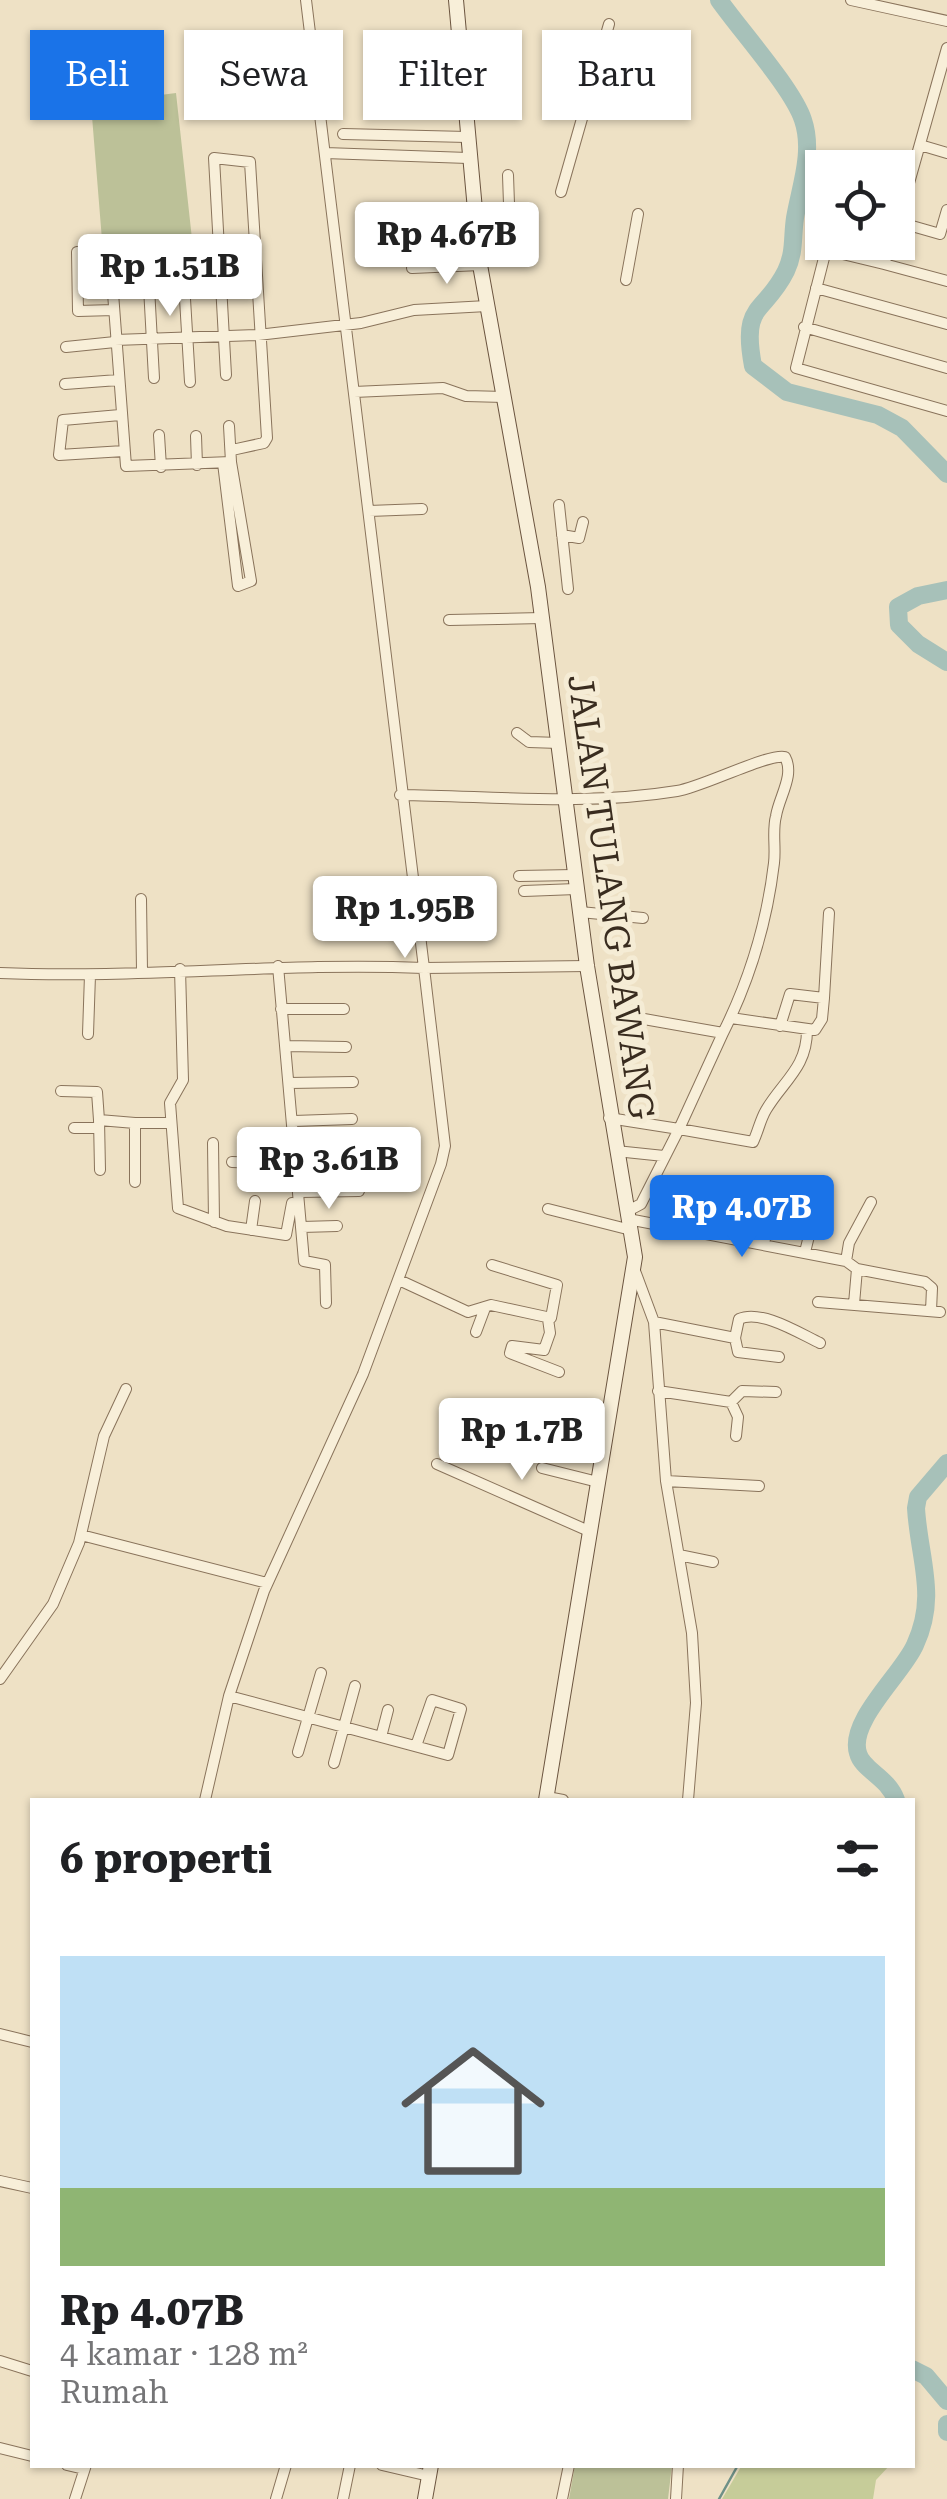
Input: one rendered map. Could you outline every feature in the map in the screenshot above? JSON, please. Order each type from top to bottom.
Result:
[{"type":"street","points":[[205,1798],[229,1696],[267,1583],[363,1374],[444,1146],[400,795],[390,664],[342,324],[306,0]]},
{"type":"street","name":"JALAN TULANG BAWANG","points":[[456,0],[480,265],[542,618],[587,966],[636,1271],[546,1798]]},
{"type":"street","points":[[851,0],[947,20]]},
{"type":"street","points":[[560,192],[608,24]]},
{"type":"street","points":[[947,48],[898,222],[944,235],[947,210]]},
{"type":"street","points":[[933,104],[947,108]]},
{"type":"street","points":[[344,134],[467,136]]},
{"type":"street","points":[[920,144],[947,153]]},
{"type":"street","points":[[325,153],[468,158]]},
{"type":"street","points":[[78,312],[77,252],[110,253],[126,466],[198,465],[229,458],[264,443],[267,438],[250,162],[214,158],[226,376]]},
{"type":"street","points":[[508,176],[510,204]]},
{"type":"street","points":[[626,280],[638,214]]},
{"type":"street","points":[[154,378],[147,251],[177,247],[182,249],[190,382]]},
{"type":"street","points":[[947,281],[826,250],[796,368],[947,412]]},
{"type":"street","points":[[884,264],[885,260]]},
{"type":"street","points":[[412,268],[480,265]]},
{"type":"street","points":[[816,288],[947,324]]},
{"type":"street","points":[[66,347],[151,338],[258,334],[414,310],[487,306]]},
{"type":"street","points":[[64,312],[114,310]]},
{"type":"street","points":[[804,327],[947,368]]},
{"type":"street","points":[[64,384],[118,380]]},
{"type":"street","points":[[354,392],[443,388],[466,396],[504,397]]},
{"type":"street","points":[[120,415],[63,420],[59,455],[124,451]]},
{"type":"street","points":[[229,426],[229,458],[238,586],[250,581],[229,458]]},
{"type":"street","points":[[159,435],[161,467]]},
{"type":"street","points":[[196,436],[198,465]]},
{"type":"street","points":[[559,504],[568,589]]},
{"type":"street","points":[[369,511],[422,510]]},
{"type":"street","points":[[562,535],[579,538],[583,522]]},
{"type":"street","points":[[449,620],[542,618]]},
{"type":"street","points":[[517,732],[529,742],[559,743]]},
{"type":"street","points":[[400,795],[565,800],[685,790],[744,771],[772,756],[785,757],[789,769],[776,814],[774,865],[748,982],[678,1129],[637,1210],[628,1220]]},
{"type":"street","points":[[519,876],[575,882]]},
{"type":"street","points":[[524,891],[575,882]]},
{"type":"street","points":[[141,899],[142,971]]},
{"type":"street","points":[[580,912],[643,918]]},
{"type":"street","points":[[731,1018],[807,1030],[820,1027],[830,912]]},
{"type":"street","points":[[0,973],[90,976],[278,966],[587,966]]},
{"type":"street","points":[[278,966],[304,1261],[325,1264],[326,1302]]},
{"type":"street","points":[[180,969],[184,1080],[170,1098],[178,1208],[214,1222],[286,1235],[292,1204]]},
{"type":"street","points":[[88,1034],[90,976]]},
{"type":"street","points":[[780,1026],[790,994],[824,998]]},
{"type":"street","points":[[282,1009],[344,1009]]},
{"type":"street","points":[[644,1019],[723,1034]]},
{"type":"street","points":[[610,1118],[753,1142],[765,1111],[792,1080],[803,1058],[807,1030]]},
{"type":"street","points":[[286,1046],[346,1047]]},
{"type":"street","points":[[289,1083],[353,1082]]},
{"type":"street","points":[[61,1091],[97,1092],[100,1170]]},
{"type":"street","points":[[294,1121],[352,1119]]},
{"type":"street","points":[[135,1123],[135,1182]]},
{"type":"street","points":[[74,1128],[170,1123]]},
{"type":"street","points":[[214,1143],[214,1222]]},
{"type":"street","points":[[616,1151],[664,1156]]},
{"type":"street","points":[[232,1162],[364,1155]]},
{"type":"street","points":[[299,1192],[359,1192]]},
{"type":"street","points":[[252,1230],[256,1201]]},
{"type":"street","points":[[722,1236],[728,1202]]},
{"type":"street","points":[[846,1261],[849,1243],[870,1202]]},
{"type":"street","points":[[764,1244],[771,1206]]},
{"type":"street","points":[[548,1209],[722,1236],[846,1261],[856,1269],[925,1282],[932,1288],[936,1312],[818,1302]]},
{"type":"street","points":[[805,1252],[812,1224]]},
{"type":"street","points":[[302,1227],[337,1226]]},
{"type":"street","points":[[492,1265],[557,1285],[555,1312],[548,1319]]},
{"type":"street","points":[[854,1304],[856,1269]]},
{"type":"street","points":[[636,1271],[654,1322],[666,1481],[680,1555],[696,1703],[688,1798]]},
{"type":"street","points":[[399,1280],[468,1312],[486,1307],[548,1319]]},
{"type":"street","points":[[476,1332],[486,1307]]},
{"type":"street","points":[[779,1357],[738,1352],[735,1338],[739,1319],[746,1316],[782,1325],[820,1343]]},
{"type":"street","points":[[542,1364],[550,1332],[548,1319]]},
{"type":"street","points":[[654,1322],[735,1338]]},
{"type":"street","points":[[544,1350],[512,1346],[510,1352],[559,1372]]},
{"type":"street","points":[[0,1678],[53,1604],[81,1535],[104,1436],[126,1389]]},
{"type":"street","points":[[658,1391],[731,1402]]},
{"type":"street","points":[[731,1402],[742,1391],[776,1392]]},
{"type":"street","points":[[731,1402],[738,1417],[736,1436]]},
{"type":"street","points":[[438,1464],[591,1532]]},
{"type":"street","points":[[542,1468],[598,1482]]},
{"type":"street","points":[[666,1481],[760,1486]]},
{"type":"street","points":[[81,1535],[267,1583]]},
{"type":"street","points":[[680,1555],[713,1562]]},
{"type":"street","points":[[298,1752],[321,1672]]},
{"type":"street","points":[[334,1763],[355,1686]]},
{"type":"street","points":[[229,1696],[451,1754]]},
{"type":"street","points":[[416,1746],[429,1705],[438,1699],[462,1711],[446,1766]]},
{"type":"street","points":[[381,1737],[388,1710]]},
{"type":"street","points":[[0,2034],[30,2042]]},
{"type":"street","points":[[0,2182],[30,2188]]},
{"type":"street","points":[[0,2361],[30,2370]]},
{"type":"street","points":[[0,2448],[30,2456]]},
{"type":"street","points":[[75,2499],[85,2468]]},
{"type":"street","points":[[276,2499],[285,2468]]},
{"type":"street","points":[[343,2499],[349,2468]]},
{"type":"street","points":[[562,2499],[569,2468]]},
{"type":"street","points":[[676,2499],[678,2468]]},
{"type":"street","points":[[425,2499],[430,2470]]},
{"type":"green space","points":[[176,93],[192,239],[141,245],[102,240],[92,120],[164,120],[164,95]]},
{"type":"green space","points":[[574,2468],[672,2468],[668,2499],[569,2499]]},
{"type":"green space","points":[[740,2468],[887,2468],[876,2480],[873,2499],[722,2499]]},
{"type":"waterway","points":[[719,0],[789,92],[806,132],[807,157],[791,258],[778,285],[752,319],[753,366],[787,392],[878,415],[902,428],[947,474]]},
{"type":"waterway","points":[[947,590],[918,596],[898,607],[899,625],[918,644],[947,662]]},
{"type":"waterway","points":[[895,1798],[860,1759],[857,1740],[868,1712],[909,1656],[922,1627],[926,1594],[916,1508],[918,1497],[947,1463]]},
{"type":"waterway","points":[[915,2370],[926,2376],[947,2401]]},
{"type":"waterway","points":[[947,2424],[947,2432]]},
{"type":"waterway","points":[[719,2499],[736,2468]]}]
